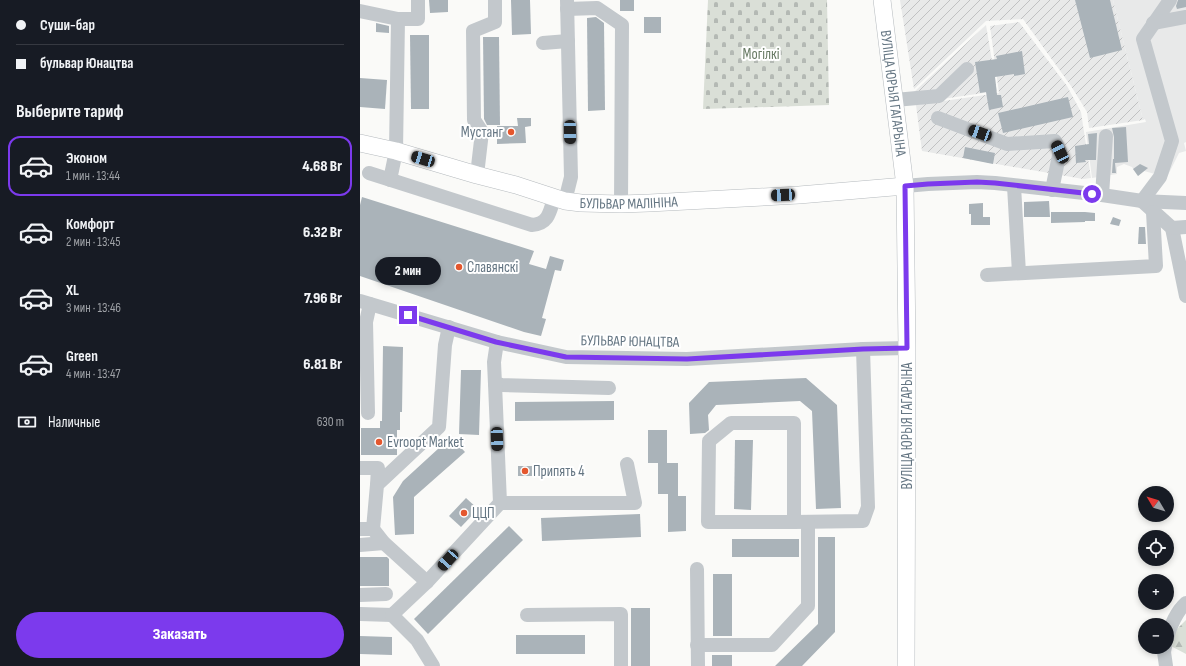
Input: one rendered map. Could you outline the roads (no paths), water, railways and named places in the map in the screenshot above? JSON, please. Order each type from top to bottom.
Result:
[{"type":"main road","name":"ВУЛІЦА ЮРЫЯ ГАГАРЫНА","points":[[882,0],[905,186],[907,348],[906,666]]},
{"type":"main road","name":"БУЛЬВАР МАЛІНІНА","points":[[360,142],[516,185],[560,200],[621,204],[798,195],[905,186]]},
{"type":"street","points":[[360,11],[398,19],[418,19],[418,0]]},
{"type":"street","points":[[477,175],[482,132],[474,120],[473,31],[495,22],[495,0]]},
{"type":"street","points":[[1142,201],[1160,177],[1172,141],[1143,39],[1170,0]]},
{"type":"street","points":[[370,173],[532,225],[545,221],[560,200],[571,177],[567,4],[597,8],[622,25],[621,204]]},
{"type":"street","points":[[1153,23],[1185,18]]},
{"type":"street","points":[[390,180],[396,151],[398,19]]},
{"type":"street","points":[[543,43],[568,41]]},
{"type":"street","points":[[895,100],[939,96],[967,70]]},
{"type":"street","points":[[938,118],[1007,144],[1055,141],[1060,152],[1052,190]]},
{"type":"street","points":[[1102,195],[1106,136]]},
{"type":"street","points":[[905,186],[977,182],[995,183],[1142,201],[1186,203]]},
{"type":"street","points":[[1014,186],[1019,273]]},
{"type":"street","points":[[1142,201],[1172,228],[1181,245],[1186,296]]},
{"type":"street","points":[[987,275],[1156,266],[1153,212]]},
{"type":"street","points":[[1172,228],[1186,227]]},
{"type":"street","points":[[365,302],[368,413]]},
{"type":"street","name":"БУЛЬВАР ЮНАЦТВА","points":[[365,302],[496,342],[566,357],[687,359],[907,348]]},
{"type":"street","points":[[377,485],[439,427],[445,345],[449,327]]},
{"type":"street","points":[[392,615],[427,582],[500,503],[494,384],[496,342]]},
{"type":"street","points":[[794,522],[794,423],[731,423],[709,441],[708,522],[794,522],[808,522],[864,522],[868,507],[863,349]]},
{"type":"street","points":[[494,384],[609,388]]},
{"type":"street","points":[[500,503],[635,503],[627,464]]},
{"type":"street","points":[[360,468],[378,468],[377,485],[367,529],[427,582]]},
{"type":"street","points":[[697,645],[772,645],[808,606],[808,522]]},
{"type":"street","points":[[360,545],[384,543]]},
{"type":"street","points":[[697,569],[698,666]]},
{"type":"street","points":[[360,595],[386,594]]},
{"type":"street","points":[[1174,620],[1180,608],[1186,603]]},
{"type":"street","points":[[360,614],[392,615],[417,640],[433,666]]},
{"type":"street","points":[[527,615],[622,614],[622,666]]},
{"type":"street","points":[[1164,654],[1166,666]]},
{"type":"place","name":"Мустанг","points":[[511,132]]},
{"type":"place","name":"Славянскі","points":[[459,267]]},
{"type":"place","name":"Evroopt Market","points":[[379,442]]},
{"type":"place","name":"Припять 4","points":[[525,471]]},
{"type":"place","name":"ЦЦП","points":[[464,513]]},
{"type":"park label","name":"Могілкі","points":[[761,54]]}]
